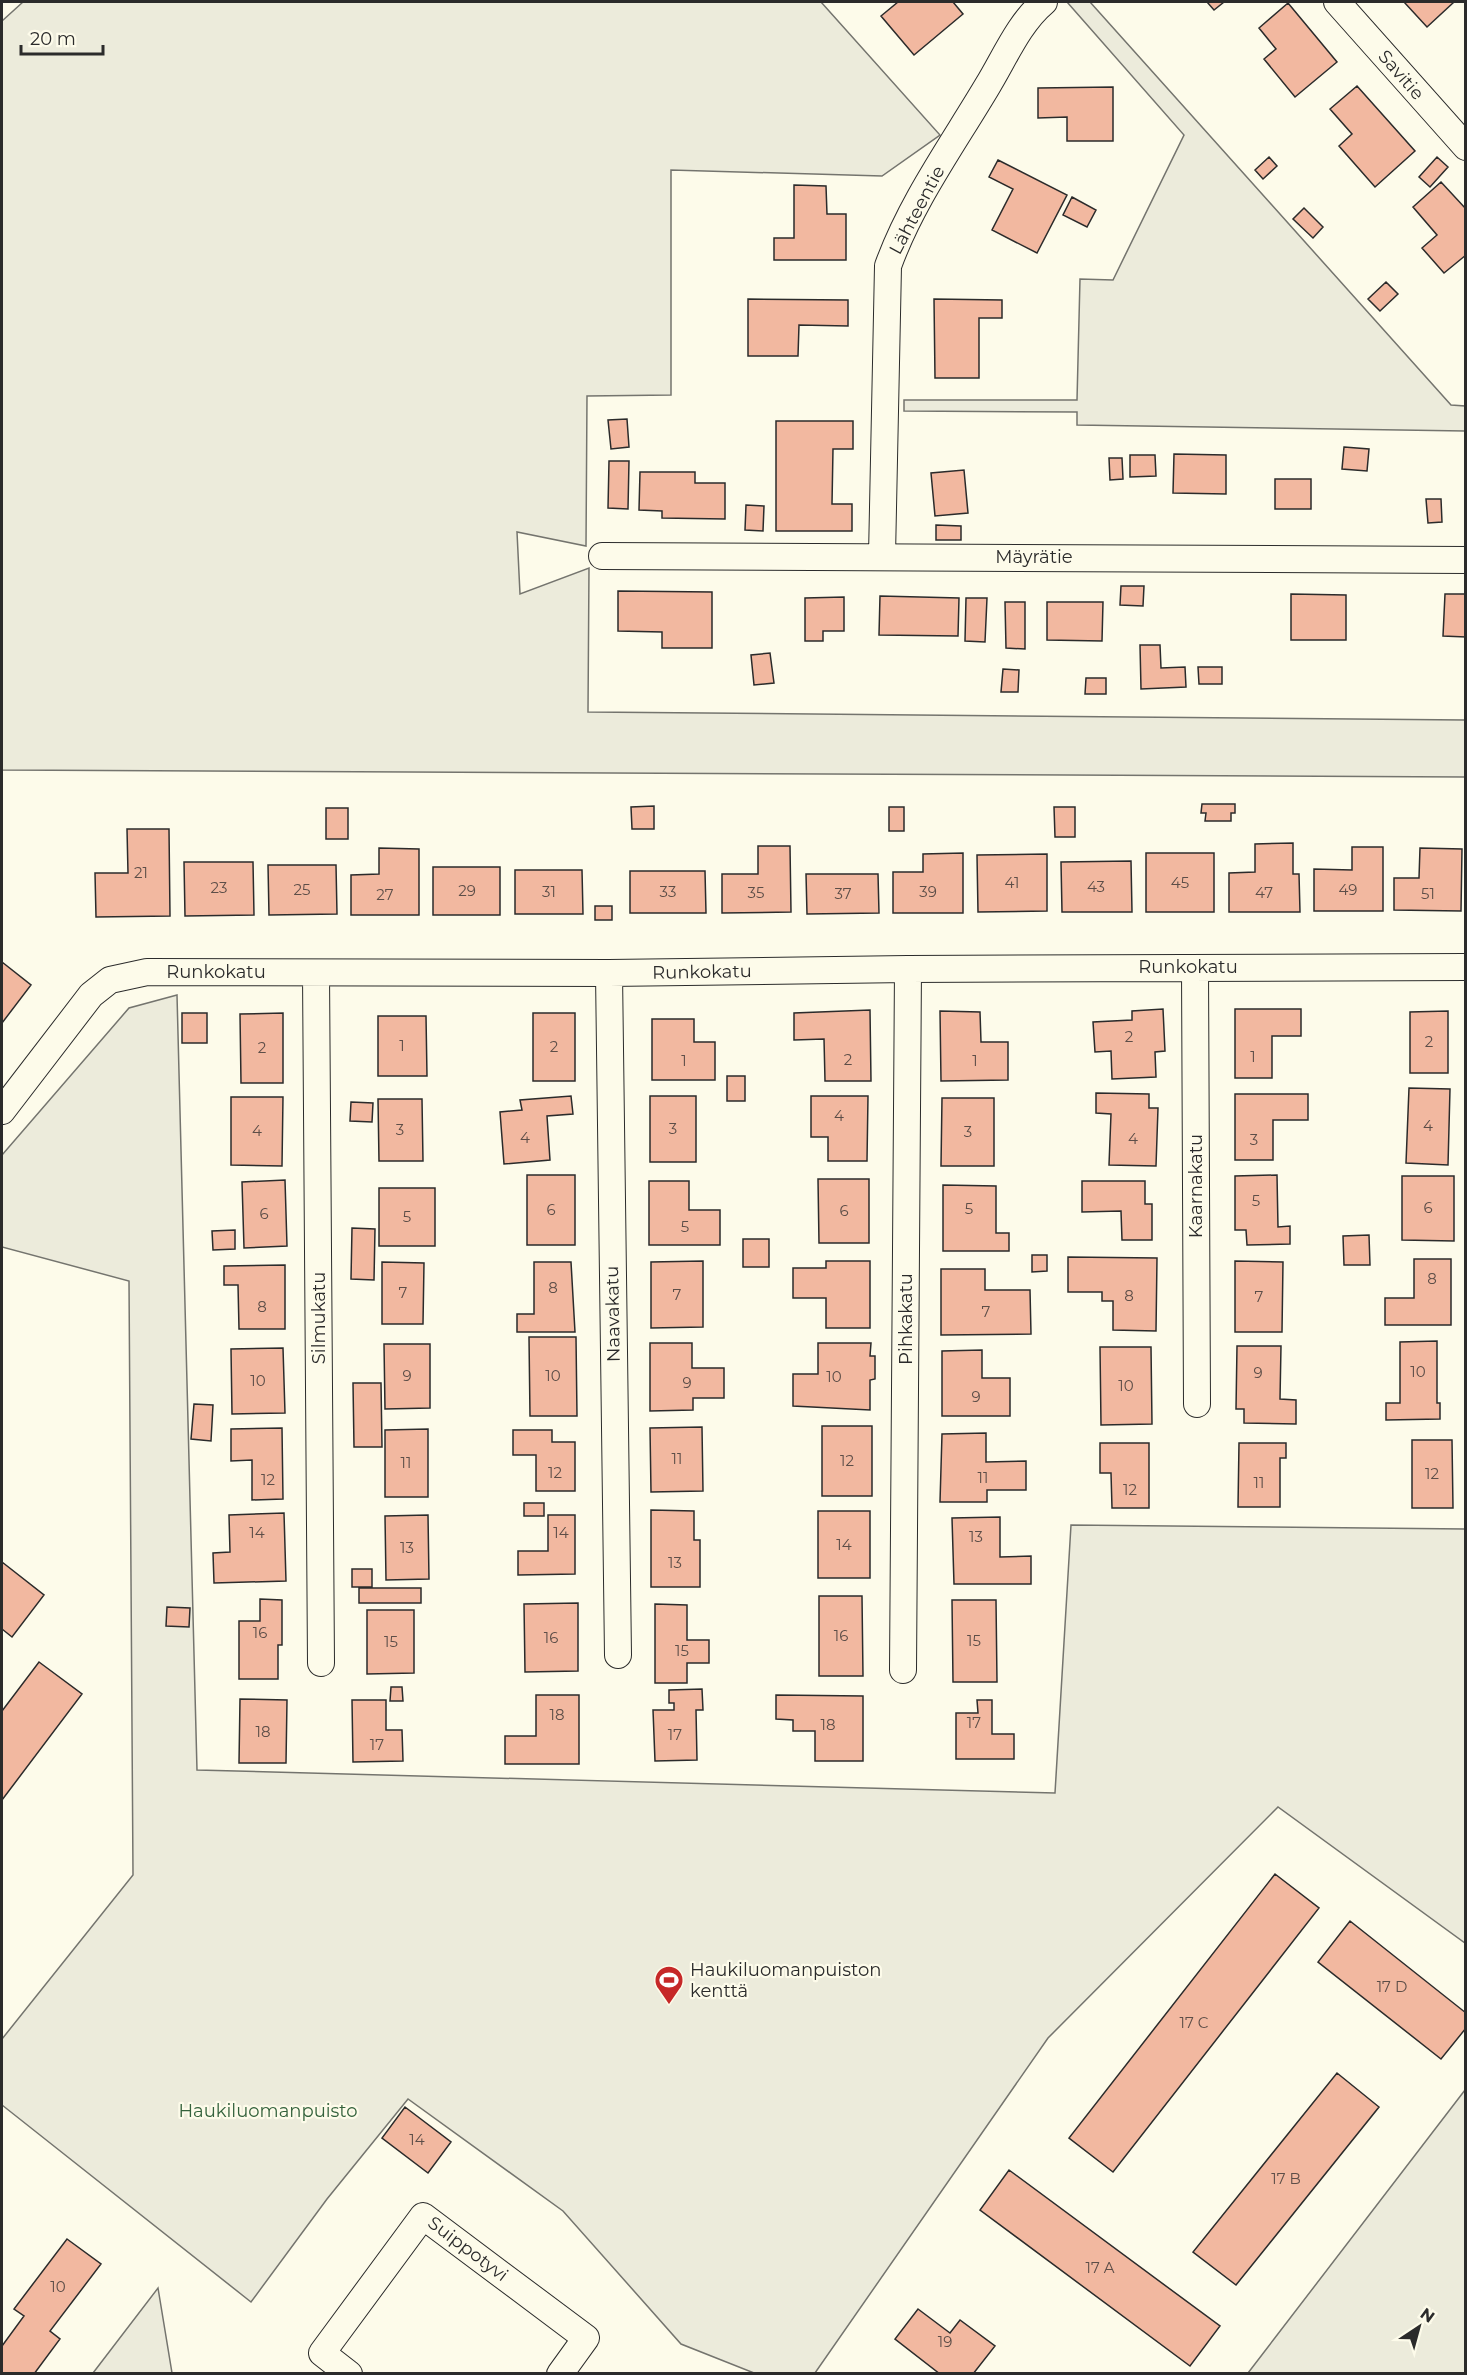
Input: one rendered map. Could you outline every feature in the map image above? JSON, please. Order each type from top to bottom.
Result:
[{"type":"street","name":"Lähteentie","points":[[882,556],[888,266],[899,235],[921,196],[1023,27],[1044,2]]},
{"type":"street","name":"Savitie","points":[[1337,2],[1466,147]]},
{"type":"street","name":"Mäyrätie","points":[[602,556],[1466,560]]},
{"type":"street","name":"Runkokatu","points":[[2,1111],[91,995],[110,980],[147,972],[609,973],[908,969],[1466,967]]},
{"type":"street","name":"Kaarnakatu","points":[[1195,968],[1197,1404]]},
{"type":"street","name":"Pihkakatu","points":[[903,1670],[908,969]]},
{"type":"street","name":"Silmukatu","points":[[316,973],[321,1663]]},
{"type":"street","name":"Naavakatu","points":[[609,973],[618,1655]]},
{"type":"street","name":"Suippotyvi","points":[[349,2373],[322,2354],[423,2216],[586,2338],[560,2373]]},
{"type":"green space","points":[[23,2],[821,2],[940,135],[882,176],[671,170],[671,395],[587,396],[586,546],[517,532],[520,594],[589,568],[588,712],[1465,720],[1465,777],[2,770],[2,21]]},
{"type":"green space","points":[[1067,2],[1090,2],[1451,405],[1465,406],[1465,431],[1077,425],[1077,412],[904,411],[904,400],[1077,400],[1080,279],[1113,280],[1184,135]]},
{"type":"green space","name":"Haukiluomanpuisto","points":[[177,995],[197,1770],[1055,1793],[1071,1525],[1465,1529],[1465,1943],[1278,1807],[1048,2038],[815,2373],[754,2373],[681,2344],[563,2211],[408,2099],[327,2199],[251,2302],[2,2105],[2,2039],[133,1875],[129,1281],[2,1247],[2,1155],[129,1008]]},
{"type":"green space","points":[[1465,2090],[1465,2373],[1248,2373]]},
{"type":"green space","points":[[158,2288],[172,2373],[93,2373]]},
{"type":"building","points":[[898,2],[953,2],[963,14],[914,55],[881,16]]},
{"type":"building","points":[[1207,2],[1224,2],[1214,10]]},
{"type":"building","points":[[1404,2],[1454,2],[1427,27]]},
{"type":"building","points":[[1288,3],[1337,62],[1295,97],[1264,59],[1276,49],[1259,28]]},
{"type":"building","points":[[1357,86],[1415,151],[1375,187],[1339,146],[1352,134],[1330,109]]},
{"type":"building","points":[[1113,87],[1113,141],[1067,141],[1067,117],[1038,118],[1038,88]]},
{"type":"building","points":[[1269,157],[1277,166],[1263,179],[1255,170]]},
{"type":"building","points":[[1437,157],[1448,167],[1430,187],[1419,177]]},
{"type":"building","points":[[998,160],[1067,195],[1037,253],[992,230],[1013,189],[989,177]]},
{"type":"building","points":[[1441,182],[1466,209],[1466,255],[1444,273],[1422,248],[1437,235],[1413,207]]},
{"type":"building","points":[[794,185],[826,186],[827,214],[846,214],[846,260],[774,260],[774,238],[794,238]]},
{"type":"building","points":[[1072,197],[1096,210],[1087,227],[1063,215]]},
{"type":"building","points":[[1304,208],[1323,227],[1313,238],[1293,219]]},
{"type":"building","points":[[1386,282],[1398,294],[1380,311],[1368,299]]},
{"type":"building","points":[[748,299],[848,300],[848,326],[799,325],[798,356],[748,356]]},
{"type":"building","points":[[934,299],[1002,300],[1002,318],[979,318],[979,378],[935,378]]},
{"type":"building","points":[[627,419],[629,447],[611,449],[608,420]]},
{"type":"building","points":[[776,421],[853,421],[853,449],[833,449],[832,504],[852,504],[852,531],[776,531]]},
{"type":"building","points":[[1344,447],[1369,449],[1367,471],[1342,469]]},
{"type":"building","points":[[1174,454],[1226,455],[1226,494],[1173,493]]},
{"type":"building","points":[[1130,455],[1155,455],[1156,476],[1130,477]]},
{"type":"building","points":[[1109,458],[1122,458],[1123,479],[1110,480]]},
{"type":"building","points":[[609,461],[629,461],[628,509],[608,508]]},
{"type":"building","points":[[964,470],[968,513],[935,516],[931,473]]},
{"type":"building","points":[[640,472],[695,472],[695,483],[725,483],[725,519],[662,518],[662,511],[639,510]]},
{"type":"building","points":[[1275,479],[1311,479],[1311,509],[1275,509]]},
{"type":"building","points":[[1426,499],[1441,499],[1442,522],[1428,523]]},
{"type":"building","points":[[746,505],[764,506],[763,531],[745,530]]},
{"type":"building","points":[[936,525],[961,526],[961,540],[936,540]]},
{"type":"building","points":[[1121,586],[1144,586],[1143,606],[1120,605]]},
{"type":"building","points":[[618,591],[712,592],[712,648],[662,648],[662,632],[618,631]]},
{"type":"building","points":[[1291,594],[1346,595],[1346,640],[1291,640]]},
{"type":"building","points":[[1445,594],[1466,594],[1466,637],[1443,636]]},
{"type":"building","points":[[880,596],[959,598],[958,636],[879,635]]},
{"type":"building","points":[[844,597],[844,631],[823,631],[823,641],[805,641],[805,598]]},
{"type":"building","points":[[966,598],[987,598],[985,642],[965,641]]},
{"type":"building","points":[[1005,602],[1025,602],[1025,649],[1006,648]]},
{"type":"building","points":[[1047,602],[1103,602],[1102,641],[1047,640]]},
{"type":"building","points":[[1140,645],[1160,645],[1161,668],[1185,667],[1186,687],[1141,689]]},
{"type":"building","points":[[770,653],[774,683],[754,685],[751,655]]},
{"type":"building","points":[[1198,667],[1222,667],[1222,684],[1199,684]]},
{"type":"building","points":[[1003,669],[1019,670],[1018,692],[1001,692]]},
{"type":"building","points":[[1086,678],[1106,678],[1106,694],[1085,694]]},
{"type":"building","points":[[1202,804],[1235,804],[1235,813],[1231,813],[1231,821],[1205,821],[1206,813],[1201,813]]},
{"type":"building","points":[[654,806],[654,829],[632,829],[631,807]]},
{"type":"building","points":[[889,807],[904,807],[904,831],[889,831]]},
{"type":"building","points":[[1054,807],[1075,807],[1075,837],[1055,837]]},
{"type":"building","points":[[326,808],[348,808],[348,839],[326,839]]},
{"type":"building","points":[[127,829],[169,829],[170,916],[96,917],[95,873],[128,873]]},
{"type":"building","points":[[1293,843],[1293,874],[1299,874],[1300,912],[1229,912],[1229,873],[1255,872],[1255,844]]},
{"type":"building","points":[[758,846],[790,846],[791,912],[722,913],[722,874],[758,874]]},
{"type":"building","points":[[1352,847],[1383,847],[1383,911],[1314,911],[1314,869],[1352,870]]},
{"type":"building","points":[[379,848],[419,849],[419,915],[351,915],[351,875],[379,874]]},
{"type":"building","points":[[1420,848],[1462,849],[1461,911],[1394,910],[1394,878],[1419,878]]},
{"type":"building","points":[[963,853],[963,913],[893,913],[893,872],[923,872],[923,854]]},
{"type":"building","points":[[1146,853],[1214,853],[1214,912],[1146,912]]},
{"type":"building","points":[[1047,854],[1047,911],[978,912],[977,855]]},
{"type":"building","points":[[1131,861],[1132,912],[1062,912],[1061,862]]},
{"type":"building","points":[[184,862],[253,862],[254,915],[185,916]]},
{"type":"building","points":[[268,865],[336,865],[337,914],[269,915]]},
{"type":"building","points":[[433,867],[500,867],[500,915],[433,915]]},
{"type":"building","points":[[515,870],[582,870],[583,914],[515,914]]},
{"type":"building","points":[[630,871],[705,871],[706,913],[630,913]]},
{"type":"building","points":[[806,874],[878,874],[879,913],[807,914]]},
{"type":"building","points":[[595,906],[612,906],[612,920],[595,920]]},
{"type":"building","points":[[2,962],[31,985],[2,1023]]},
{"type":"building","points":[[1163,1009],[1165,1051],[1155,1052],[1156,1077],[1112,1079],[1111,1051],[1095,1052],[1093,1022],[1132,1020],[1132,1011]]},
{"type":"building","points":[[1235,1009],[1301,1009],[1301,1036],[1272,1036],[1272,1078],[1235,1078]]},
{"type":"building","points":[[870,1010],[871,1081],[825,1081],[824,1039],[794,1040],[794,1013]]},
{"type":"building","points":[[940,1011],[980,1012],[981,1042],[1008,1042],[1008,1080],[941,1081]]},
{"type":"building","points":[[1448,1011],[1448,1073],[1410,1073],[1410,1012]]},
{"type":"building","points":[[182,1013],[207,1013],[207,1043],[182,1043]]},
{"type":"building","points":[[283,1013],[283,1083],[241,1083],[240,1014]]},
{"type":"building","points":[[533,1013],[575,1013],[575,1081],[533,1081]]},
{"type":"building","points":[[378,1016],[426,1016],[427,1076],[378,1076]]},
{"type":"building","points":[[652,1019],[694,1019],[694,1042],[715,1042],[715,1080],[652,1080]]},
{"type":"building","points":[[727,1076],[745,1076],[745,1101],[727,1101]]},
{"type":"building","points":[[1409,1088],[1450,1089],[1448,1165],[1406,1163]]},
{"type":"building","points":[[1096,1093],[1149,1094],[1149,1108],[1158,1108],[1156,1166],[1109,1165],[1111,1114],[1096,1113]]},
{"type":"building","points":[[1235,1094],[1308,1094],[1308,1120],[1273,1120],[1273,1160],[1235,1160]]},
{"type":"building","points":[[571,1096],[573,1114],[547,1116],[550,1160],[504,1164],[500,1112],[522,1110],[520,1100]]},
{"type":"building","points":[[650,1096],[696,1096],[696,1162],[650,1162]]},
{"type":"building","points":[[811,1096],[868,1096],[867,1161],[828,1161],[828,1137],[811,1137]]},
{"type":"building","points":[[231,1097],[283,1097],[282,1166],[231,1165]]},
{"type":"building","points":[[942,1098],[994,1098],[994,1166],[941,1166]]},
{"type":"building","points":[[378,1099],[422,1099],[423,1161],[379,1161]]},
{"type":"building","points":[[351,1102],[373,1103],[372,1122],[350,1121]]},
{"type":"building","points":[[527,1175],[575,1175],[575,1245],[527,1245]]},
{"type":"building","points":[[1277,1175],[1278,1227],[1290,1226],[1290,1244],[1247,1245],[1246,1230],[1235,1230],[1235,1176]]},
{"type":"building","points":[[1402,1176],[1454,1176],[1454,1241],[1402,1240]]},
{"type":"building","points":[[818,1179],[869,1179],[869,1243],[819,1243]]},
{"type":"building","points":[[285,1180],[287,1246],[244,1248],[242,1182]]},
{"type":"building","points":[[649,1181],[689,1181],[689,1210],[720,1210],[720,1245],[649,1245]]},
{"type":"building","points":[[1082,1181],[1145,1181],[1145,1204],[1152,1204],[1152,1240],[1122,1240],[1121,1211],[1082,1212]]},
{"type":"building","points":[[943,1185],[996,1186],[996,1233],[1009,1233],[1009,1251],[943,1251]]},
{"type":"building","points":[[379,1188],[435,1188],[435,1246],[379,1246]]},
{"type":"building","points":[[352,1228],[375,1229],[374,1280],[351,1279]]},
{"type":"building","points":[[235,1230],[235,1249],[213,1250],[212,1231]]},
{"type":"building","points":[[1369,1235],[1370,1265],[1344,1265],[1343,1236]]},
{"type":"building","points":[[743,1239],[769,1239],[769,1267],[743,1267]]},
{"type":"building","points":[[1032,1255],[1047,1255],[1047,1271],[1032,1272]]},
{"type":"building","points":[[1068,1257],[1157,1258],[1156,1331],[1113,1330],[1113,1301],[1102,1301],[1102,1292],[1068,1292]]},
{"type":"building","points":[[1414,1259],[1451,1259],[1451,1325],[1385,1325],[1385,1298],[1414,1298]]},
{"type":"building","points":[[703,1261],[703,1327],[651,1328],[651,1262]]},
{"type":"building","points":[[826,1261],[870,1261],[870,1328],[826,1328],[826,1298],[793,1298],[793,1268],[826,1268]]},
{"type":"building","points":[[1235,1261],[1283,1262],[1282,1332],[1235,1332]]},
{"type":"building","points":[[382,1262],[424,1263],[423,1324],[382,1324]]},
{"type":"building","points":[[534,1262],[571,1262],[575,1332],[517,1332],[517,1314],[534,1314]]},
{"type":"building","points":[[285,1265],[285,1329],[239,1329],[238,1285],[224,1285],[224,1266]]},
{"type":"building","points":[[941,1269],[985,1269],[985,1290],[1030,1290],[1031,1334],[941,1335]]},
{"type":"building","points":[[529,1337],[576,1337],[577,1416],[530,1416]]},
{"type":"building","points":[[1437,1341],[1437,1403],[1440,1403],[1440,1419],[1386,1420],[1386,1403],[1400,1403],[1400,1342]]},
{"type":"building","points":[[650,1343],[692,1343],[692,1368],[724,1368],[724,1398],[693,1398],[693,1410],[650,1411]]},
{"type":"building","points":[[818,1343],[871,1343],[870,1356],[875,1356],[875,1379],[870,1380],[870,1410],[793,1406],[793,1374],[818,1374]]},
{"type":"building","points":[[384,1344],[430,1344],[430,1408],[385,1409]]},
{"type":"building","points":[[1237,1346],[1281,1346],[1280,1399],[1296,1400],[1296,1424],[1244,1423],[1244,1409],[1236,1409]]},
{"type":"building","points":[[1100,1347],[1151,1347],[1152,1424],[1101,1425]]},
{"type":"building","points":[[283,1348],[285,1413],[232,1414],[231,1349]]},
{"type":"building","points":[[982,1350],[982,1378],[1010,1378],[1010,1416],[942,1416],[942,1351]]},
{"type":"building","points":[[353,1383],[381,1383],[382,1447],[354,1447]]},
{"type":"building","points":[[194,1404],[213,1405],[211,1441],[191,1439]]},
{"type":"building","points":[[822,1426],[872,1426],[872,1496],[822,1496]]},
{"type":"building","points":[[702,1427],[703,1491],[651,1492],[650,1428]]},
{"type":"building","points":[[282,1428],[283,1499],[252,1500],[252,1460],[231,1461],[231,1429]]},
{"type":"building","points":[[428,1429],[428,1497],[385,1497],[385,1430]]},
{"type":"building","points":[[513,1430],[552,1430],[552,1442],[575,1442],[575,1491],[536,1491],[536,1455],[513,1455]]},
{"type":"building","points":[[986,1433],[986,1462],[1026,1461],[1026,1490],[987,1490],[987,1502],[940,1502],[942,1434]]},
{"type":"building","points":[[1412,1440],[1452,1440],[1453,1508],[1412,1508]]},
{"type":"building","points":[[1100,1443],[1149,1443],[1149,1508],[1112,1508],[1111,1473],[1100,1473]]},
{"type":"building","points":[[1239,1443],[1286,1443],[1286,1458],[1280,1458],[1280,1507],[1238,1507]]},
{"type":"building","points":[[524,1503],[544,1503],[544,1516],[524,1516]]},
{"type":"building","points":[[651,1510],[694,1511],[694,1540],[700,1540],[700,1587],[651,1587]]},
{"type":"building","points":[[818,1511],[870,1511],[870,1578],[818,1578]]},
{"type":"building","points":[[284,1513],[286,1581],[214,1583],[213,1553],[230,1552],[229,1515]]},
{"type":"building","points":[[428,1515],[429,1579],[386,1580],[385,1516]]},
{"type":"building","points":[[548,1515],[575,1515],[575,1574],[518,1575],[518,1551],[548,1551]]},
{"type":"building","points":[[1000,1517],[1000,1557],[1031,1556],[1031,1584],[954,1584],[952,1518]]},
{"type":"building","points":[[2,1562],[44,1595],[12,1637],[2,1629]]},
{"type":"building","points":[[352,1569],[372,1569],[372,1587],[352,1587]]},
{"type":"building","points":[[359,1588],[421,1588],[421,1603],[359,1603]]},
{"type":"building","points":[[819,1596],[862,1596],[863,1676],[819,1676]]},
{"type":"building","points":[[260,1599],[282,1600],[282,1645],[278,1645],[278,1679],[239,1679],[239,1621],[260,1621]]},
{"type":"building","points":[[952,1600],[996,1600],[997,1682],[953,1682]]},
{"type":"building","points":[[578,1603],[578,1671],[525,1672],[524,1604]]},
{"type":"building","points":[[655,1604],[687,1605],[687,1640],[709,1640],[709,1663],[687,1663],[687,1683],[655,1683]]},
{"type":"building","points":[[167,1607],[190,1608],[189,1627],[166,1626]]},
{"type":"building","points":[[367,1610],[414,1610],[414,1673],[367,1674]]},
{"type":"building","points":[[39,1662],[82,1694],[2,1800],[2,1711]]},
{"type":"building","points":[[391,1687],[402,1687],[403,1701],[390,1701]]},
{"type":"building","points":[[702,1689],[703,1710],[696,1710],[697,1760],[655,1761],[653,1710],[674,1710],[674,1703],[669,1703],[669,1690]]},
{"type":"building","points":[[536,1695],[579,1695],[579,1764],[505,1764],[505,1736],[536,1736]]},
{"type":"building","points":[[776,1695],[863,1696],[863,1761],[815,1761],[815,1731],[793,1731],[793,1720],[776,1719]]},
{"type":"building","points":[[240,1699],[287,1700],[286,1763],[239,1763]]},
{"type":"building","points":[[352,1700],[386,1700],[386,1730],[402,1730],[403,1761],[353,1762]]},
{"type":"building","points":[[977,1700],[992,1700],[992,1734],[1014,1734],[1014,1759],[956,1759],[956,1713],[978,1713]]},
{"type":"building","points":[[1275,1874],[1319,1908],[1113,2172],[1069,2138]]},
{"type":"building","points":[[1350,1921],[1466,2013],[1466,2028],[1441,2059],[1318,1962]]},
{"type":"building","points":[[1337,2073],[1379,2107],[1236,2285],[1193,2252]]},
{"type":"building","points":[[405,2107],[451,2142],[428,2173],[382,2138]]},
{"type":"building","points":[[1009,2170],[1220,2326],[1190,2366],[980,2210]]},
{"type":"building","points":[[67,2239],[101,2264],[50,2331],[60,2339],[34,2374],[2,2374],[2,2346],[24,2316],[14,2309]]},
{"type":"building","points":[[918,2309],[950,2333],[960,2320],[995,2346],[973,2374],[940,2374],[895,2339]]},
{"type":"place","name":"Haukiluomanpuiston kenttä","points":[[669,2006]]}]
